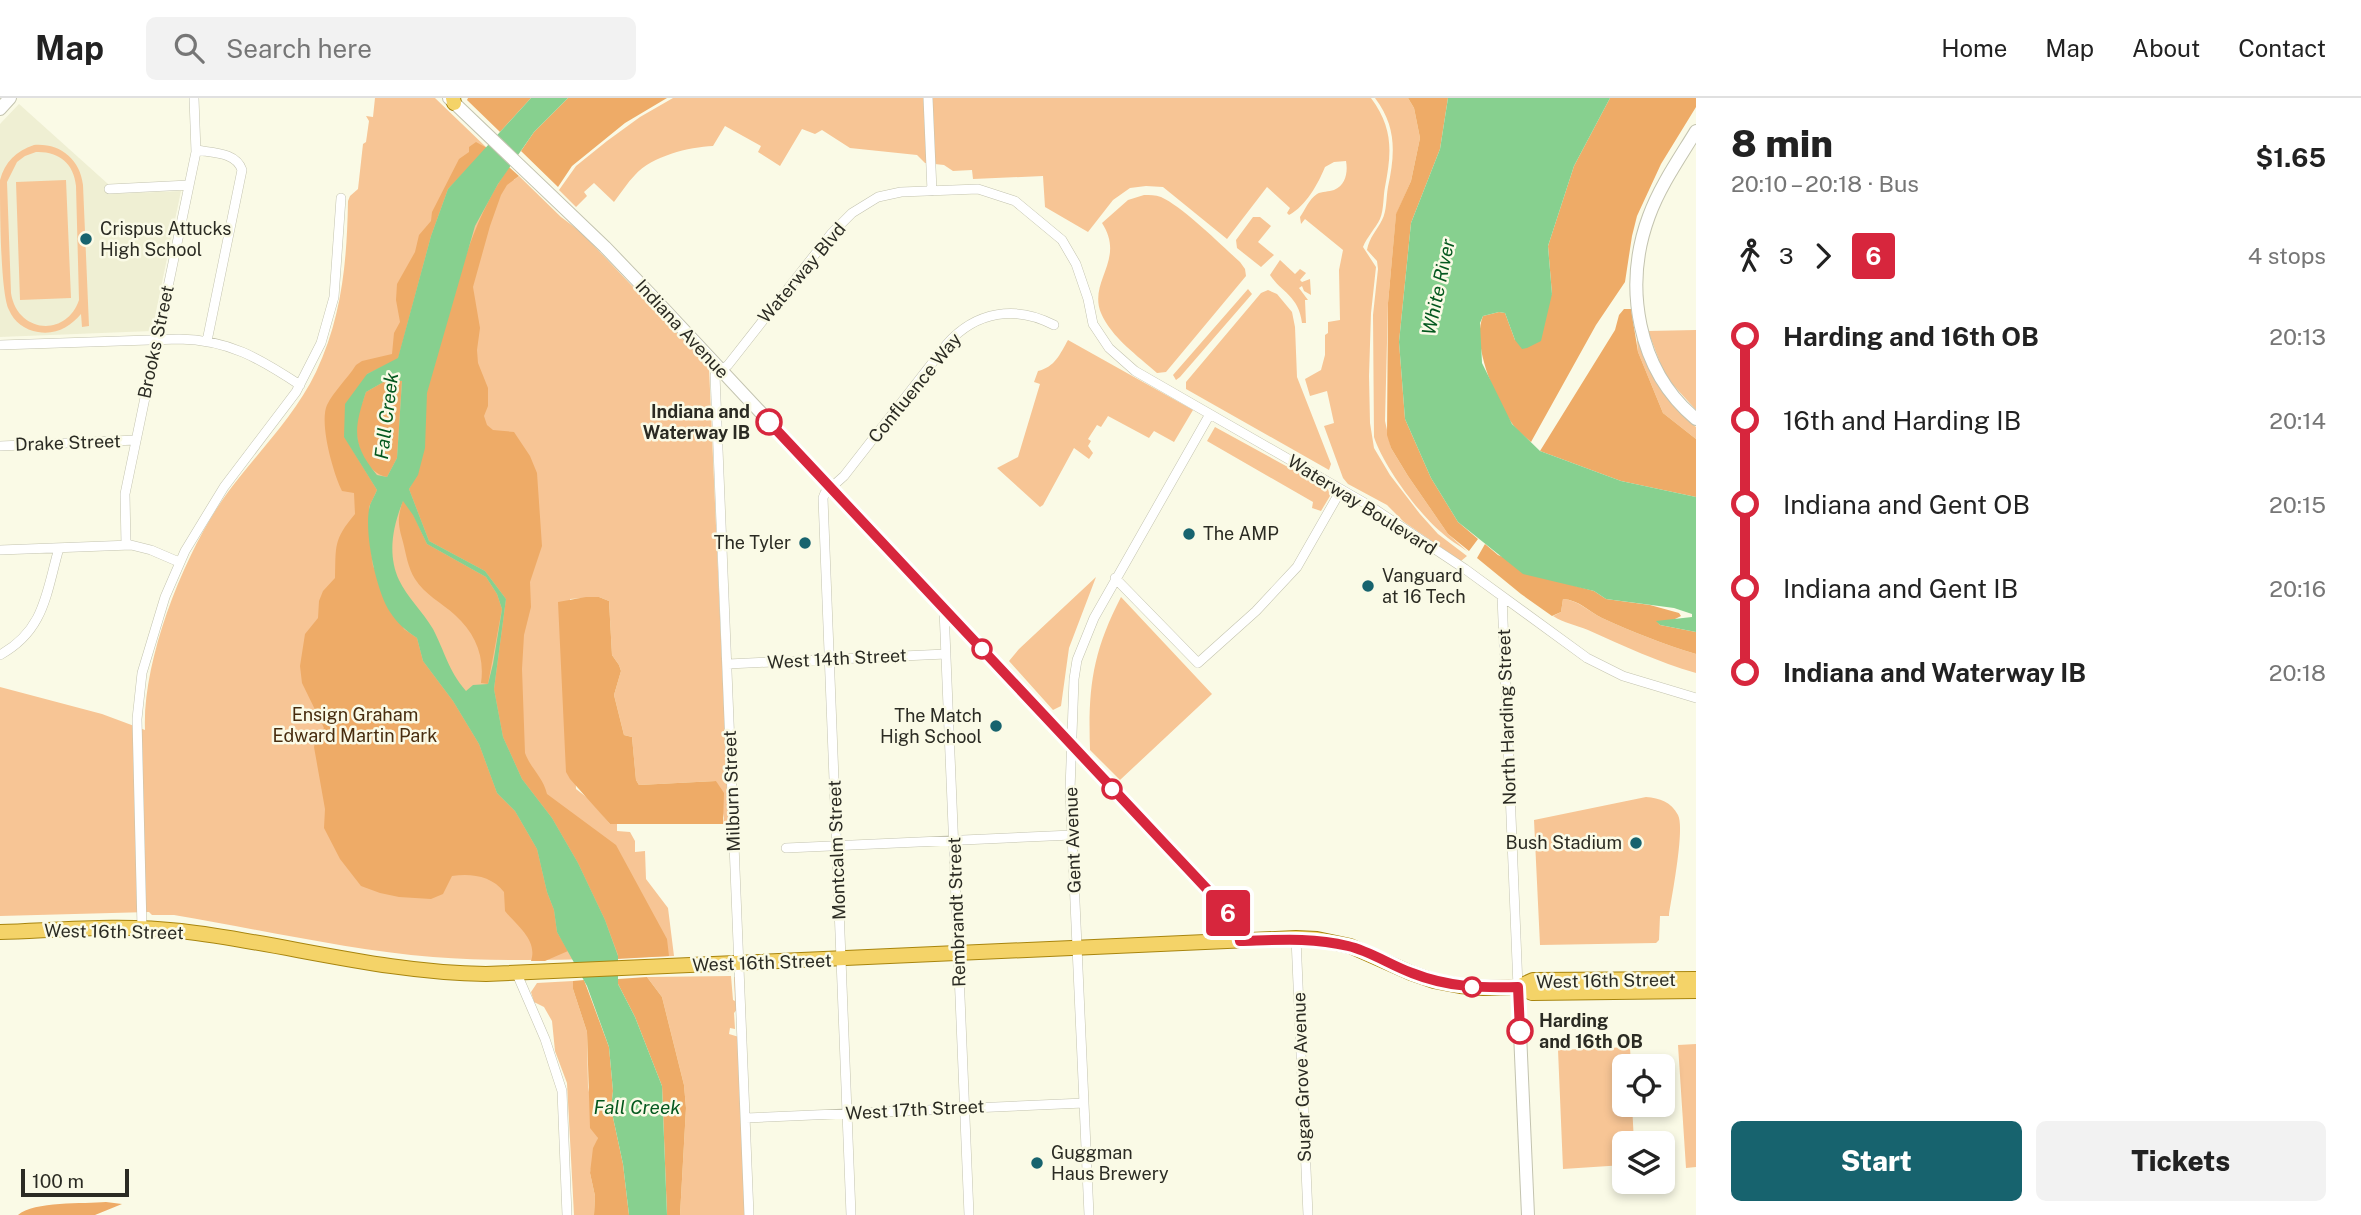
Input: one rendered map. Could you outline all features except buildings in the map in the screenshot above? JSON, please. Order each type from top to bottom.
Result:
[{"type":"main road","points":[[0,109],[10,98]]},
{"type":"main road","name":"Indiana Avenue","points":[[452,100],[605,247],[831,487],[1236,920],[1240,941]]},
{"type":"main road","points":[[1696,131],[1653,206],[1642,238],[1635,278],[1640,321],[1650,357],[1672,395],[1696,419]]},
{"type":"main road","name":"West 16th Street","points":[[0,932],[142,928],[205,934],[390,966],[453,973],[517,974],[1296,938],[1324,940],[1357,948],[1434,981],[1466,987],[1518,987],[1532,981],[1696,979]]},
{"type":"main road","name":"West 16th Street","points":[[1518,987],[1532,993],[1696,990]]},
{"type":"main road","name":"North Harding Street","points":[[1518,987],[1528,1215]]},
{"type":"street","name":"Brooks Street","points":[[127,545],[125,494],[196,150],[194,98]]},
{"type":"street","points":[[928,98],[932,191]]},
{"type":"street","points":[[196,150],[234,158],[242,170],[207,341]]},
{"type":"street","points":[[109,189],[189,186]]},
{"type":"street","name":"Waterway Blvd","points":[[721,371],[831,234],[852,213],[878,197],[901,192],[978,189],[1015,201],[1062,240],[1076,264],[1093,324],[1109,348],[1135,370]]},
{"type":"street","points":[[142,928],[138,699],[142,673],[156,624],[179,562],[224,487],[300,385],[321,343],[334,297],[341,198]]},
{"type":"street","name":"Confluence Way","points":[[831,487],[844,477],[947,344],[964,327],[1001,313],[1028,314],[1054,325]]},
{"type":"street","points":[[0,345],[157,339],[207,341],[247,352],[300,385]]},
{"type":"street","name":"Waterway Boulevard","points":[[1135,370],[1341,489],[1420,539],[1570,648],[1596,663],[1639,681],[1696,698]]},
{"type":"street","name":"Milburn Street","points":[[721,371],[715,375],[749,1215]]},
{"type":"street","name":"Gent Avenue","points":[[1089,1215],[1072,835],[1073,690],[1077,660],[1094,618],[1115,578],[1210,414]]},
{"type":"street","name":"Drake Street","points":[[0,446],[136,440]]},
{"type":"street","name":"Montcalm Street","points":[[831,487],[823,498],[851,1215]]},
{"type":"street","points":[[1115,578],[1198,663],[1256,611],[1297,567],[1341,489]]},
{"type":"street","points":[[0,550],[127,545],[151,550],[179,562]]},
{"type":"street","points":[[0,655],[20,642],[37,621],[59,548]]},
{"type":"street","name":"North Harding Street","points":[[1502,596],[1518,987]]},
{"type":"street","name":"Rembrandt Street","points":[[944,609],[969,1215]]},
{"type":"street","name":"West 14th Street","points":[[727,664],[946,654]]},
{"type":"street","points":[[786,848],[1072,835]]},
{"type":"street","name":"Sugar Grove Avenue","points":[[1296,938],[1308,1215]]},
{"type":"street","points":[[517,974],[545,1039],[562,1091],[567,1215]]},
{"type":"street","name":"West 17th Street","points":[[746,1118],[1084,1102]]},
{"type":"shaded area","name":"Crispus Attucks High School","points":[[19,104],[108,184],[109,194],[181,191],[152,331],[0,337],[0,124]]},
{"type":"green space","name":"Ensign Graham Edward Martin Park","points":[[375,98],[435,98],[487,148],[485,150],[514,180],[519,176],[561,217],[581,232],[709,367],[729,821],[723,824],[716,781],[639,785],[636,780],[632,737],[624,735],[614,695],[621,671],[612,655],[609,601],[599,597],[570,599],[576,789],[589,799],[610,824],[617,824],[617,831],[630,832],[635,841],[635,852],[645,851],[646,879],[668,908],[674,956],[553,960],[463,959],[368,949],[174,915],[152,915],[149,912],[0,916],[0,687],[102,714],[145,730],[151,670],[159,638],[182,573],[212,516],[297,404],[325,351],[341,288],[348,201],[358,189],[363,144],[366,142],[369,121],[366,116],[373,117]]},
{"type":"green space","points":[[468,98],[531,98],[500,132]]},
{"type":"green space","points":[[568,98],[667,98],[625,123],[572,166],[558,187],[521,151],[534,132]]},
{"type":"green space","points":[[673,98],[1371,98],[1383,120],[1389,140],[1389,162],[1381,215],[1363,247],[1376,267],[1369,376],[1370,423],[1374,448],[1390,475],[1420,514],[1438,534],[1467,556],[1461,561],[1404,522],[1387,505],[1348,484],[1343,478],[1324,426],[1334,423],[1327,391],[1310,396],[1305,379],[1321,370],[1328,322],[1340,320],[1339,270],[1343,250],[1305,219],[1301,224],[1300,217],[1314,196],[1334,190],[1344,182],[1346,161],[1334,162],[1325,167],[1306,200],[1289,215],[1287,213],[1290,208],[1267,187],[1227,239],[1163,187],[1130,188],[1113,200],[1088,232],[1045,207],[1043,176],[973,179],[972,170],[953,171],[944,165],[925,163],[917,155],[850,148],[822,130],[815,134],[802,129],[780,166],[758,152],[761,146],[725,126],[713,146],[671,154],[642,168],[614,202],[594,183],[584,192],[587,196],[576,207],[559,190],[576,166],[640,117]]},
{"type":"green space","points":[[1375,98],[1408,98],[1414,108],[1420,138],[1411,181],[1396,215],[1388,303],[1385,421],[1391,448],[1408,476],[1448,534],[1468,552],[1444,535],[1412,501],[1385,461],[1374,437],[1373,315],[1378,269],[1377,261],[1367,250],[1385,213],[1393,152],[1391,130]]},
{"type":"green space","points":[[1408,98],[1448,98],[1440,149],[1411,223],[1399,342],[1405,419],[1431,478],[1458,522],[1478,539],[1469,551],[1448,534],[1408,476],[1391,448],[1387,435],[1388,303],[1396,214],[1411,181],[1420,138],[1414,108]]},
{"type":"green space","points":[[1610,98],[1696,98],[1696,107],[1661,164],[1637,216],[1625,282],[1596,325],[1531,442],[1511,422],[1498,399],[1482,356],[1480,328],[1483,316],[1505,313],[1515,340],[1552,294],[1548,246],[1574,166]]},
{"type":"green space","points":[[476,142],[487,148],[448,189],[431,236],[398,359],[367,374],[344,436],[377,490],[369,507],[373,566],[404,629],[417,638],[423,661],[453,701],[479,744],[497,793],[515,811],[537,849],[554,910],[557,932],[568,951],[545,961],[531,961],[532,946],[505,911],[504,892],[487,879],[466,875],[452,876],[443,894],[431,899],[399,897],[361,886],[340,859],[324,828],[325,809],[314,747],[324,728],[302,683],[300,666],[305,634],[318,618],[319,601],[323,591],[335,578],[339,537],[355,514],[354,493],[342,491],[331,461],[325,424],[327,405],[356,365],[392,354],[394,333],[400,322],[396,300],[397,284],[415,252],[419,235],[431,221],[432,212],[459,159],[469,152],[469,147]]},
{"type":"green space","points":[[43,145],[60,150],[78,167],[83,185],[89,326],[82,327],[81,314],[62,329],[38,332],[20,325],[9,310],[2,267],[0,180],[8,163],[28,147]],"holes":[[[44,152],[64,160],[75,178],[79,300],[64,321],[42,326],[22,316],[11,293],[7,182],[17,162],[25,156]]]},
{"type":"green space","points":[[509,167],[519,176],[507,185],[501,195],[473,287],[480,328],[478,363],[488,388],[488,406],[484,416],[487,425],[493,430],[514,432],[530,456],[537,473],[542,546],[530,582],[531,607],[524,635],[522,669],[525,753],[547,794],[616,845],[667,939],[669,956],[617,959],[618,955],[605,920],[578,863],[552,818],[522,779],[503,737],[494,689],[506,599],[485,571],[429,541],[409,489],[420,465],[429,381],[460,275],[479,220]]},
{"type":"green space","points":[[66,180],[71,298],[20,300],[16,182]]},
{"type":"green space","points":[[1144,195],[1161,197],[1190,217],[1240,262],[1246,276],[1166,372],[1157,373],[1111,330],[1105,322],[1098,301],[1110,248],[1102,223],[1128,200]]},
{"type":"green space","points":[[1253,217],[1260,217],[1271,226],[1258,242],[1274,255],[1261,267],[1237,248],[1236,240]]},
{"type":"green space","points":[[1280,260],[1295,274],[1300,269],[1306,273],[1300,280],[1302,282],[1310,279],[1311,295],[1304,291],[1302,286],[1299,288],[1308,300],[1305,300],[1306,323],[1302,323],[1293,300],[1270,275]]},
{"type":"green space","points":[[1248,289],[1252,294],[1176,380],[1173,375]]},
{"type":"green space","points":[[1268,290],[1277,294],[1292,312],[1297,377],[1331,464],[1329,470],[1186,389],[1186,382],[1261,293]]},
{"type":"green space","points":[[1624,309],[1631,309],[1638,352],[1663,413],[1696,439],[1696,497],[1621,481],[1540,451],[1615,330],[1619,315]]},
{"type":"green space","points":[[1696,330],[1696,410],[1665,376],[1648,331]]},
{"type":"green space","points":[[1068,340],[1193,410],[1174,442],[1154,431],[1149,438],[1108,416],[1101,427],[1097,425],[1088,439],[1091,441],[1088,446],[1093,453],[1089,459],[1074,448],[1040,507],[997,468],[1018,457],[1040,384],[1034,382],[1038,371],[1053,363]]},
{"type":"green space","points":[[1638,340],[1660,388],[1676,409],[1696,427],[1696,439],[1663,413],[1638,352]]},
{"type":"green space","points":[[387,380],[402,380],[397,458],[387,477],[372,469],[366,462],[359,446],[356,428],[366,392]]},
{"type":"green space","points":[[1215,427],[1328,489],[1330,496],[1321,511],[1312,508],[1313,502],[1207,441]]},
{"type":"green space","points":[[403,500],[427,544],[486,577],[497,594],[502,609],[488,684],[481,683],[480,654],[468,629],[423,589],[413,575],[399,526]]},
{"type":"green space","points":[[1485,544],[1498,555],[1561,582],[1594,591],[1606,599],[1650,605],[1679,613],[1681,616],[1671,621],[1657,621],[1660,625],[1696,632],[1696,654],[1625,628],[1569,600],[1563,599],[1561,612],[1552,616],[1477,558]]},
{"type":"green space","points":[[1096,577],[1069,648],[1061,706],[1053,710],[1009,661]]},
{"type":"green space","points":[[599,597],[609,601],[612,655],[621,671],[614,695],[624,735],[632,737],[636,780],[639,785],[716,781],[724,793],[723,824],[610,824],[570,779],[566,772],[558,602]]},
{"type":"green space","points":[[1121,597],[1212,694],[1120,780],[1090,750],[1090,708],[1098,654]]},
{"type":"green space","points":[[1563,599],[1637,633],[1696,654],[1696,673],[1655,659],[1553,616],[1561,612]]},
{"type":"green space","points":[[1646,797],[1668,804],[1678,815],[1680,822],[1669,916],[1660,916],[1659,940],[1656,943],[1540,945],[1534,820]]},
{"type":"green space","points":[[731,976],[735,1001],[736,977],[738,1008],[734,1013],[735,1029],[730,1028],[729,1034],[739,1037],[747,1215],[680,1215],[686,1108],[684,1085],[662,997],[647,977]]},
{"type":"green space","points":[[647,977],[662,997],[684,1085],[686,1108],[680,1215],[667,1215],[662,1086],[635,1017],[618,984],[618,979]]},
{"type":"green space","points":[[584,980],[609,1047],[613,1091],[611,1108],[623,1164],[629,1215],[594,1215],[595,1196],[590,1173],[593,1148],[598,1138],[590,1128],[587,1032],[573,989],[573,981]]},
{"type":"green space","points":[[573,981],[573,989],[587,1032],[588,1087],[598,1138],[590,1173],[595,1196],[594,1215],[574,1215],[567,1083],[555,1051],[552,1021],[544,1007],[534,1002],[531,992],[537,983]]},
{"type":"green space","points":[[1696,1044],[1696,1167],[1686,1168],[1678,1045]]},
{"type":"green space","points":[[1630,1047],[1630,1054],[1612,1054],[1612,1117],[1633,1117],[1633,1131],[1612,1131],[1612,1166],[1563,1169],[1558,1050]]},
{"type":"green space","points":[[106,1202],[122,1204],[95,1215],[18,1215],[47,1205]]},
{"type":"water","name":"Fall Creek","points":[[531,98],[568,98],[534,132],[498,184],[475,226],[427,393],[425,448],[418,475],[409,489],[429,541],[485,571],[506,599],[494,689],[503,737],[522,779],[552,818],[578,863],[605,920],[618,956],[618,984],[635,1017],[662,1086],[667,1215],[629,1215],[623,1164],[611,1108],[613,1091],[609,1047],[587,986],[557,932],[554,910],[537,849],[515,811],[497,793],[479,744],[453,701],[423,661],[417,638],[405,630],[385,602],[372,560],[368,529],[370,505],[377,490],[344,437],[345,404],[367,374],[398,358],[431,236],[448,189]],"holes":[[[387,380],[402,381],[397,458],[387,477],[377,475],[369,464],[357,435],[366,392]],[[403,501],[427,544],[486,577],[497,594],[502,609],[488,684],[473,685],[466,691],[451,668],[433,629],[399,580],[392,550],[396,520]]]},
{"type":"water","name":"White River","points":[[1448,98],[1610,98],[1574,166],[1548,246],[1552,294],[1541,341],[1522,349],[1515,340],[1505,313],[1483,316],[1480,323],[1482,363],[1512,424],[1540,451],[1621,481],[1696,497],[1696,632],[1660,625],[1656,621],[1692,617],[1692,614],[1674,608],[1606,599],[1594,591],[1523,574],[1458,522],[1431,478],[1405,419],[1399,342],[1411,223],[1440,149]]},
{"type":"bus line","name":"6","points":[[769,422],[1236,920],[1240,941],[1296,938],[1324,940],[1357,948],[1396,967],[1434,981],[1466,987],[1518,987],[1520,1031]]},
{"type":"place","name":"Crispus Attucks High School","points":[[86,239]]},
{"type":"place","name":"Indiana and Waterway IB","points":[[769,422]]},
{"type":"place","name":"The AMP","points":[[1189,534]]},
{"type":"place","name":"The Tyler","points":[[805,543]]},
{"type":"place","name":"Vanguard at 16 Tech","points":[[1368,586]]},
{"type":"place","name":"The Match High School","points":[[996,726]]},
{"type":"place","name":"Bush Stadium","points":[[1636,843]]},
{"type":"place","name":"Harding and 16th OB","points":[[1520,1031]]},
{"type":"place","name":"Guggman Haus Brewery","points":[[1037,1163]]}]
